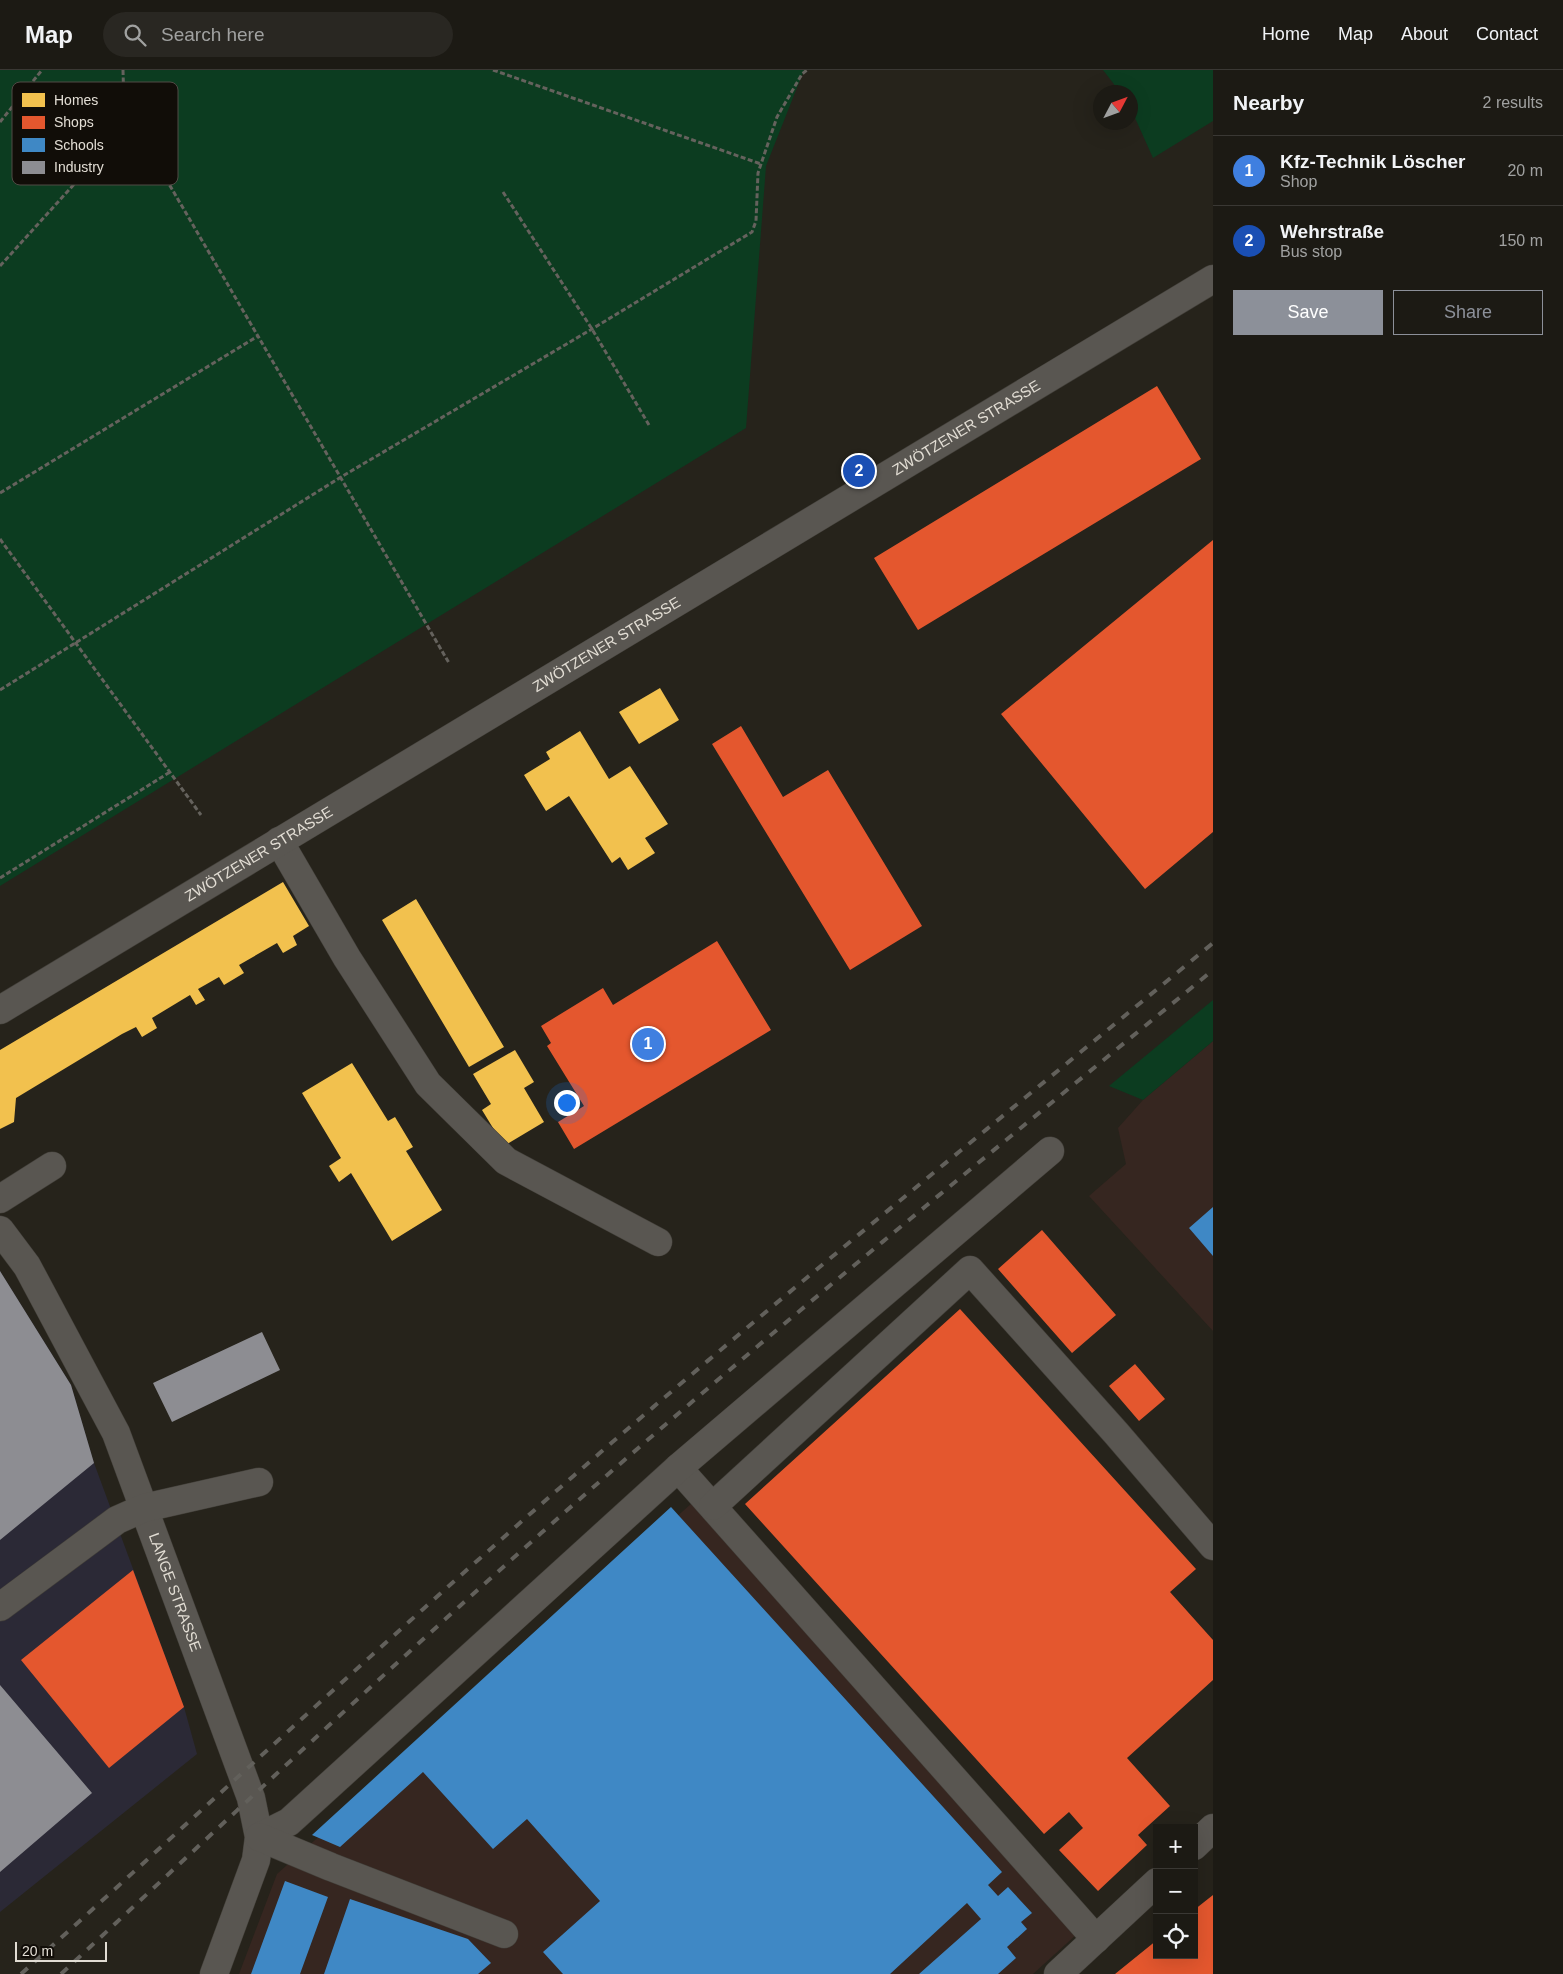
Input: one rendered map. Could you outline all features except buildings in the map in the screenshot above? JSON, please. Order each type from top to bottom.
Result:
[{"type":"street","name":"ZWÖTZENER STRASSE","points":[[0,1010],[1213,280]]},
{"type":"street","points":[[279,842],[347,958],[428,1084],[506,1161],[658,1242]]},
{"type":"street","points":[[259,1837],[289,1822],[678,1468],[1050,1151]]},
{"type":"street","points":[[0,1200],[52,1166]]},
{"type":"street","name":"LANGE STRASSE","points":[[0,1230],[27,1266],[116,1433],[251,1798],[259,1837],[256,1860],[214,1974]]},
{"type":"street","points":[[713,1506],[970,1270],[1116,1433],[1213,1546]]},
{"type":"street","points":[[678,1468],[1096,1939]]},
{"type":"street","points":[[0,1608],[117,1520],[144,1508],[259,1482]]},
{"type":"street","points":[[1198,1842],[1213,1828]]},
{"type":"street","points":[[259,1837],[504,1934]]},
{"type":"street","points":[[1058,1974],[1153,1886]]},
{"type":"path","points":[[32,82],[42,70]]},
{"type":"path","points":[[493,70],[761,164]]},
{"type":"path","points":[[0,690],[340,477],[592,330],[752,232],[756,221],[758,173],[761,164],[777,117],[802,74],[807,70]]},
{"type":"path","points":[[0,122],[12,107]]},
{"type":"path","points":[[0,266],[73,185]]},
{"type":"path","points":[[170,185],[449,664]]},
{"type":"path","points":[[503,192],[592,330],[649,425]]},
{"type":"path","points":[[0,493],[258,336]]},
{"type":"path","points":[[0,539],[201,815]]},
{"type":"path","points":[[0,878],[170,772]]},
{"type":"shaded area","points":[[1213,1041],[1213,1331],[1089,1196],[1126,1164],[1118,1128],[1143,1100]]},
{"type":"shaded area","points":[[0,1271],[71,1385],[94,1463],[184,1707],[197,1754],[0,1912]]},
{"type":"shaded area","points":[[692,1503],[1077,1934],[1033,1974],[239,1974],[277,1874]]},
{"type":"green space","points":[[0,70],[804,70],[766,166],[746,428],[0,886]]},
{"type":"green space","points":[[1103,70],[1213,70],[1213,121],[1153,158],[1138,125],[1138,85],[1115,85]]},
{"type":"green space","points":[[1213,1000],[1213,1041],[1143,1100],[1109,1086]]},
{"type":"railway","points":[[21,1974],[417,1615],[577,1473],[796,1287],[1213,943]]},
{"type":"railway","points":[[61,1974],[438,1626],[565,1512],[887,1238],[1213,970]]},
{"type":"place","name":"Wehrstraße","points":[[859,471]]},
{"type":"place","name":"Kfz-Technik Löscher","points":[[648,1044]]}]
